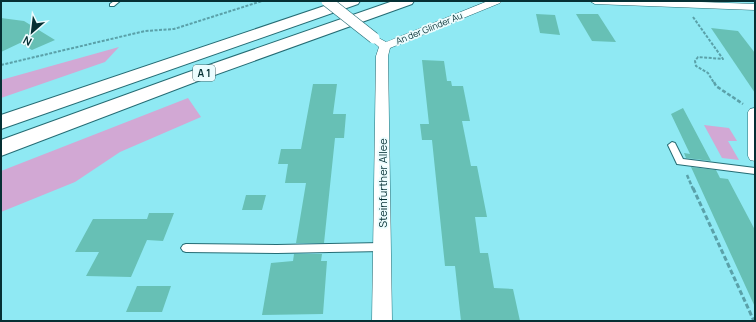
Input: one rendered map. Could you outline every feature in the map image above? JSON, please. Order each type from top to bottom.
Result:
[{"type":"highway","name":"A 1","points":[[1,122],[353,1]]},
{"type":"highway","name":"A 1","points":[[1,148],[192,77],[407,1]]},
{"type":"street","points":[[327,1],[380,42]]},
{"type":"street","name":"An der Glinder Au","points":[[380,42],[498,1]]},
{"type":"street","points":[[595,1],[755,7]]},
{"type":"street","name":"Steinfurther Allee","points":[[380,42],[382,56],[382,321]]},
{"type":"street","points":[[755,112],[755,156]]},
{"type":"lane","points":[[672,145],[680,162],[755,170]]},
{"type":"lane","points":[[186,248],[277,249],[382,247]]},
{"type":"path","points":[[1,66],[145,31],[174,29],[262,1]]},
{"type":"path","points":[[685,5],[723,59],[698,57],[694,61],[696,66],[708,73],[716,86],[755,112]]},
{"type":"path","points":[[687,174],[754,321]]},
{"type":"shaded area","points":[[119,47],[105,62],[1,98],[1,80]]},
{"type":"shaded area","points":[[188,98],[201,117],[120,152],[75,182],[1,212],[1,171]]},
{"type":"shaded area","points":[[704,125],[729,128],[737,141],[728,141],[739,160],[722,158]]},
{"type":"building","points":[[536,14],[555,15],[560,35],[540,33]]},
{"type":"building","points":[[576,14],[598,14],[616,42],[592,41]]},
{"type":"building","points":[[1,18],[24,21],[55,40],[32,50],[20,43],[1,52]]},
{"type":"building","points":[[711,28],[738,31],[755,53],[755,93]]},
{"type":"building","points":[[422,60],[444,61],[447,81],[451,81],[452,86],[463,86],[470,121],[462,121],[471,166],[477,166],[487,217],[475,217],[480,253],[488,253],[494,288],[513,289],[520,321],[461,321],[455,266],[445,266],[432,140],[422,140],[420,124],[429,124]]},
{"type":"building","points":[[313,84],[337,84],[333,114],[346,114],[344,138],[335,138],[324,243],[296,243],[306,183],[285,183],[288,164],[278,164],[281,149],[301,149]]},
{"type":"building","points":[[683,108],[711,161],[686,158],[684,153],[690,154],[671,114]]},
{"type":"building","points":[[691,167],[716,170],[720,178],[728,179],[755,230],[755,307]]},
{"type":"building","points":[[246,195],[266,195],[262,210],[242,210]]},
{"type":"building","points":[[149,213],[174,213],[163,241],[147,240],[131,277],[86,276],[99,252],[75,252],[93,219],[147,219]]},
{"type":"building","points":[[294,254],[322,254],[321,261],[327,261],[323,314],[262,315],[271,263],[293,261]]},
{"type":"building","points":[[137,286],[171,286],[162,312],[126,312]]}]
